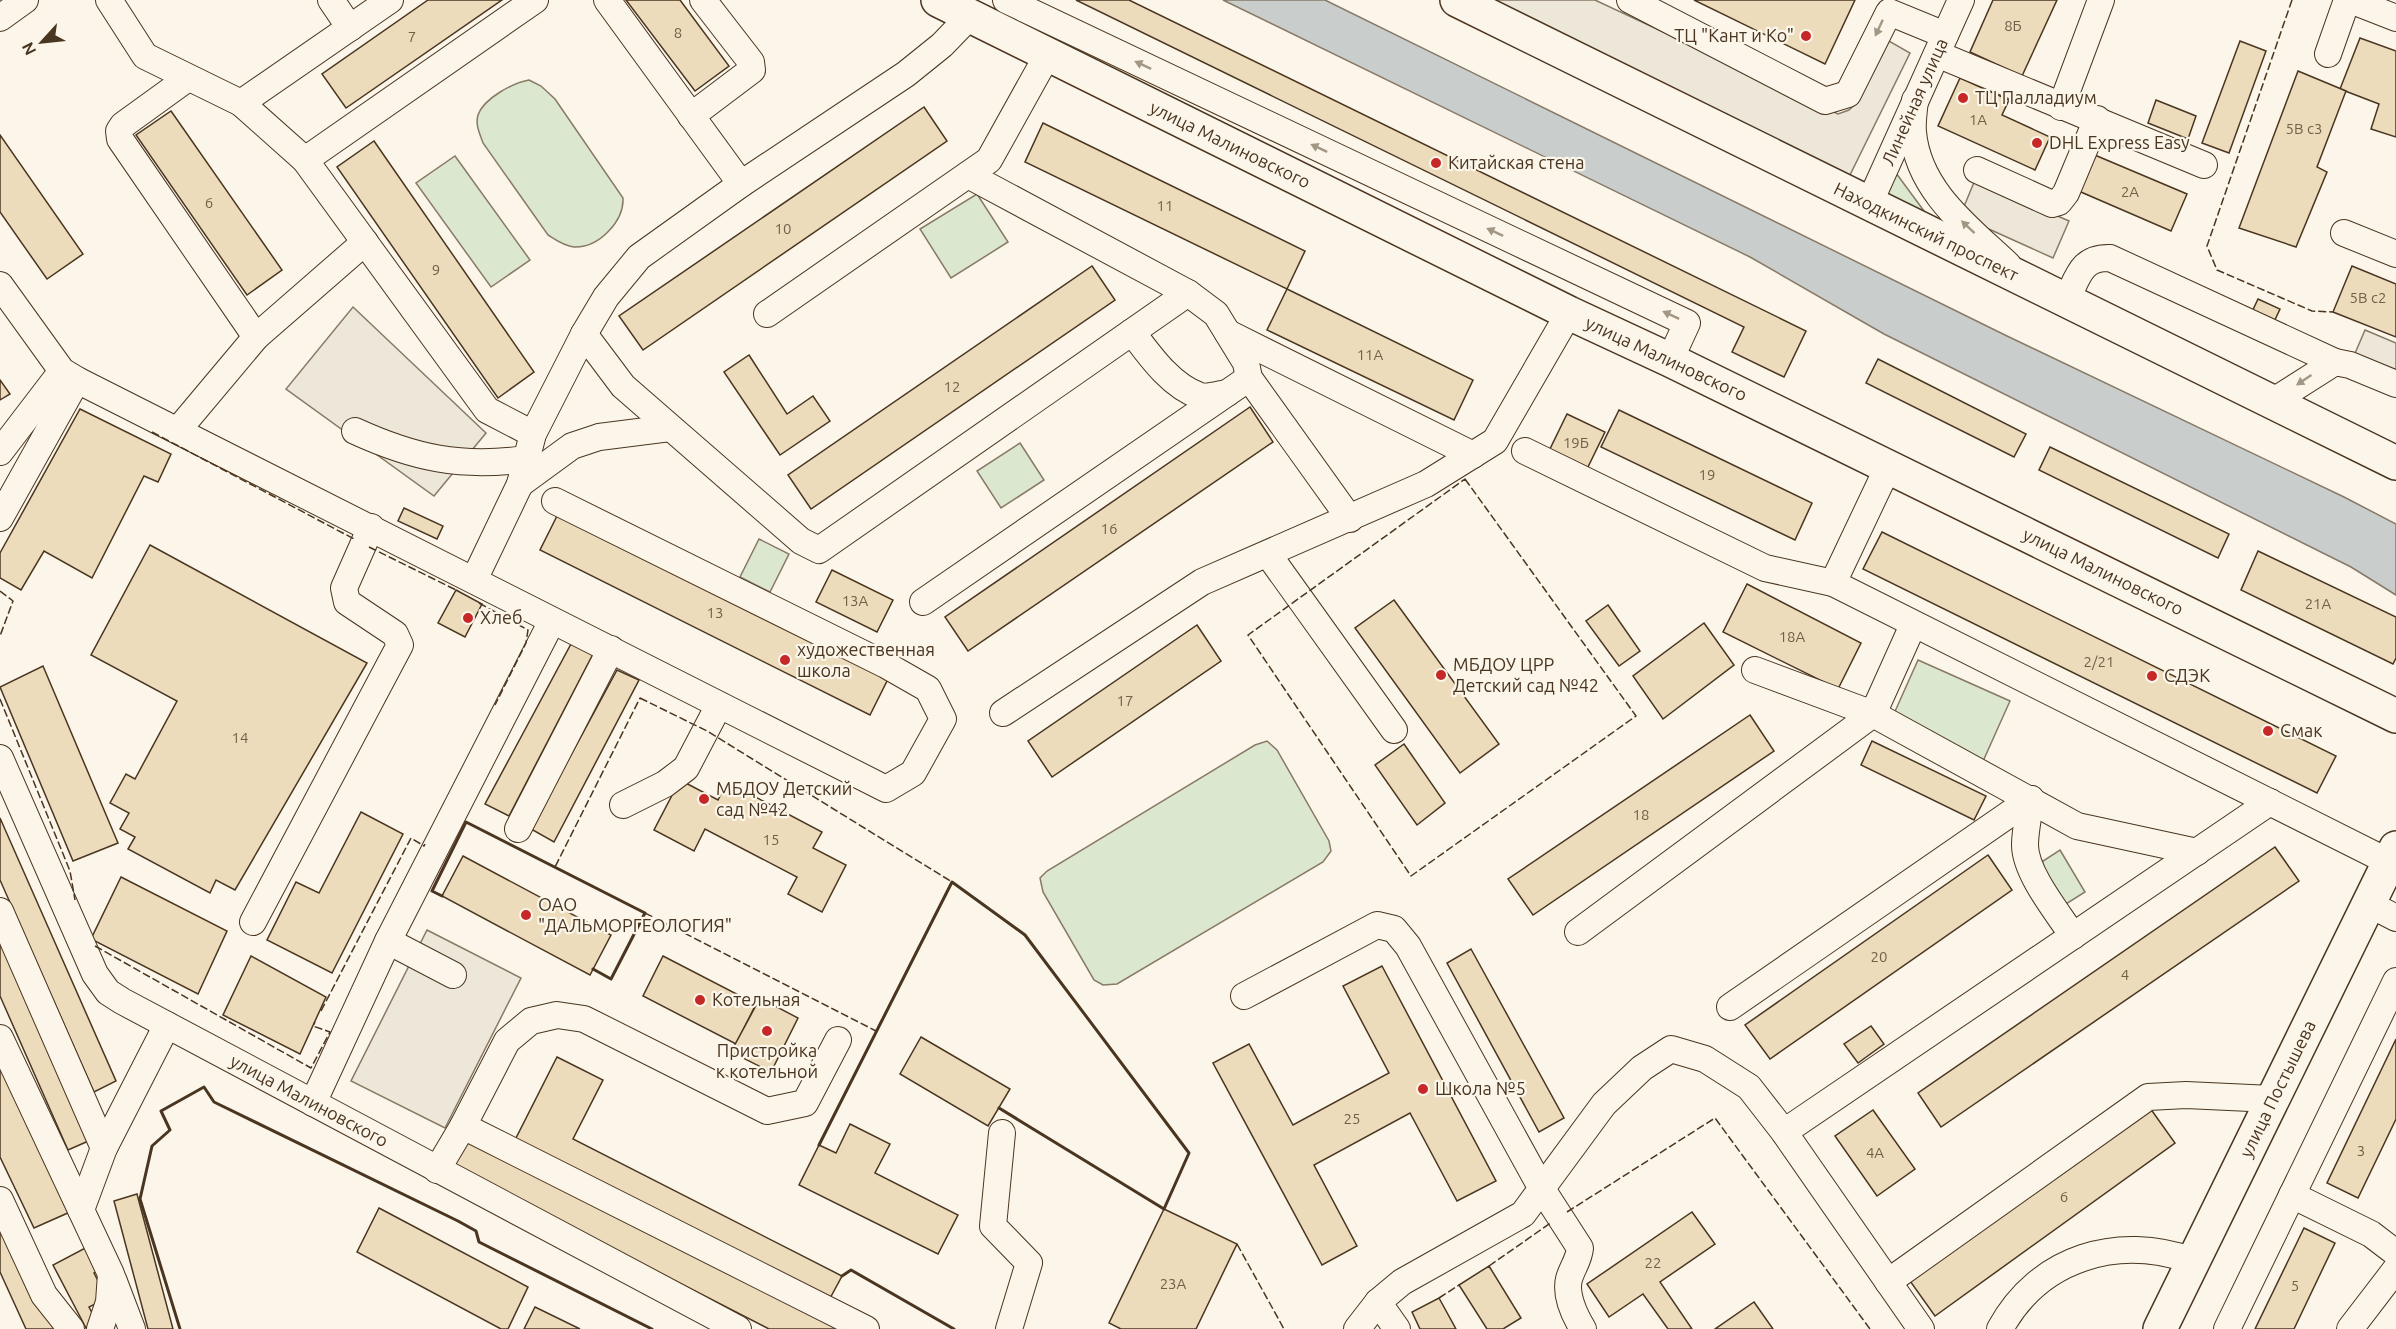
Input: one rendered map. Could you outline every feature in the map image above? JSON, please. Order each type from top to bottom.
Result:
[{"type":"main road","name":"улица Малиновского","points":[[938,0],[1569,313],[1670,360],[2396,716]]},
{"type":"main road","name":"Находкинский проспект","points":[[1457,0],[2396,463]]},
{"type":"main road","name":"улица Постышева","points":[[2160,1329],[2272,1100],[2382,911],[2393,855]]},
{"type":"street","points":[[0,18],[25,0]]},
{"type":"street","points":[[109,0],[145,56],[241,103],[304,160],[487,410],[533,434]]},
{"type":"street","points":[[331,0],[350,27]]},
{"type":"street","points":[[241,103],[390,0]]},
{"type":"street","points":[[304,160],[535,0]]},
{"type":"street","points":[[607,0],[741,184]]},
{"type":"street","points":[[692,116],[752,70],[751,62],[703,0]]},
{"type":"street","points":[[1006,0],[1687,323],[1670,360]]},
{"type":"street","points":[[1630,0],[1825,101],[1848,94],[1889,12],[1941,44],[2061,107],[2097,119],[2204,165]]},
{"type":"street","name":"Линейная улица","points":[[1869,204],[1961,0]]},
{"type":"street","points":[[2061,107],[2101,0]]},
{"type":"street","points":[[2328,54],[2348,0],[2396,18]]},
{"type":"street","points":[[474,580],[520,484],[533,434],[584,334],[606,297],[639,257],[741,184],[906,74],[942,45],[970,16]]},
{"type":"street","points":[[767,314],[989,159],[1048,54]]},
{"type":"street","points":[[188,78],[123,125],[119,131],[120,139],[256,337]]},
{"type":"street","points":[[1915,100],[1913,132],[1918,157],[1930,183],[1945,206],[2026,281]]},
{"type":"street","points":[[1977,170],[2052,204],[2059,202],[2066,194],[2097,119]]},
{"type":"street","points":[[968,175],[1188,293],[1216,314],[1246,363],[1249,378],[1350,519]]},
{"type":"street","points":[[2344,233],[2396,254]]},
{"type":"street","points":[[178,430],[256,337],[365,242]]},
{"type":"street","points":[[2067,301],[2086,262],[2096,257],[2109,258],[2336,363],[2350,365],[2396,384]]},
{"type":"street","points":[[0,285],[70,375],[886,789],[914,773],[943,718],[928,689],[886,665],[555,501]]},
{"type":"street","points":[[584,334],[623,386],[801,541],[819,550],[1188,293]]},
{"type":"street","points":[[1003,714],[1202,582],[1426,484],[1495,441],[1569,313]]},
{"type":"street","points":[[1132,332],[1154,361],[1180,385],[1202,397],[1227,393]]},
{"type":"street","points":[[1227,333],[1473,455]]},
{"type":"street","points":[[2272,402],[2336,363]]},
{"type":"street","points":[[0,453],[70,375]]},
{"type":"street","points":[[0,518],[70,375]]},
{"type":"street","points":[[923,602],[1249,378]]},
{"type":"street","points":[[520,484],[572,446],[599,437],[670,428]]},
{"type":"street","points":[[355,431],[396,450],[444,462],[480,463],[525,459]]},
{"type":"street","points":[[1525,451],[1765,568],[1833,583],[2270,802],[2393,855]]},
{"type":"street","points":[[1833,583],[1888,467]]},
{"type":"street","points":[[253,922],[400,645],[395,634],[346,602],[344,595],[344,588],[371,527]]},
{"type":"street","points":[[1268,554],[1394,730]]},
{"type":"street","points":[[313,1103],[388,941],[552,621]]},
{"type":"street","points":[[1578,932],[1874,714],[1913,625]]},
{"type":"street","points":[[518,829],[611,649]]},
{"type":"street","points":[[1755,670],[1874,714],[2077,826],[2197,852]]},
{"type":"street","points":[[624,805],[665,784],[686,768],[719,705]]},
{"type":"street","name":"улица Малиновского","points":[[0,758],[95,974],[108,992],[738,1329]]},
{"type":"street","points":[[2031,799],[2025,847],[2032,869],[2047,897],[2073,936]]},
{"type":"street","points":[[1730,1007],[2031,799]]},
{"type":"street","points":[[1784,1132],[2270,802]]},
{"type":"street","points":[[0,911],[104,1148]]},
{"type":"street","points":[[1244,996],[1377,925],[1394,929],[1408,946],[1542,1189],[1580,1248],[1579,1256],[1569,1278],[1569,1295],[1576,1318],[1583,1329]]},
{"type":"street","points":[[388,941],[453,975]]},
{"type":"street","points":[[2227,1329],[2396,981]]},
{"type":"street","points":[[437,1170],[463,1126],[507,1041],[531,1021],[557,1015],[584,1019],[767,1111],[805,1103],[838,1040]]},
{"type":"street","points":[[81,1210],[104,1148],[167,1025]]},
{"type":"street","points":[[0,1038],[111,1274],[132,1329]]},
{"type":"street","points":[[1357,1329],[1378,1302],[1402,1282],[1523,1214],[1604,1104],[1642,1068],[1671,1049],[1705,1059],[1749,1087],[1784,1132],[1921,1329]]},
{"type":"street","points":[[1888,1282],[2148,1097],[2186,1095],[2272,1100]]},
{"type":"street","points":[[463,1126],[866,1329]]},
{"type":"street","points":[[1002,1133],[993,1226],[1029,1263],[1009,1329]]},
{"type":"street","points":[[2292,1195],[2371,1234],[2396,1253]]},
{"type":"street","points":[[0,1200],[44,1295],[71,1329]]},
{"type":"street","points":[[2000,1329],[2031,1286],[2062,1265],[2103,1252],[2145,1249],[2193,1261]]},
{"type":"street","points":[[2350,1329],[2396,1269]]},
{"type":"street","points":[[100,1329],[109,1302],[111,1274]]},
{"type":"street","points":[[1378,1302],[1397,1329]]},
{"type":"green space","points":[[529,80],[541,86],[555,99],[623,198],[615,224],[601,238],[592,243],[574,247],[548,235],[483,143],[477,122],[481,109],[500,92]]},
{"type":"green space","points":[[455,156],[530,260],[491,287],[416,183]]},
{"type":"green space","points":[[1893,169],[1941,234],[1879,203]]},
{"type":"green space","points":[[977,194],[1008,242],[951,278],[920,229]]},
{"type":"green space","points":[[1020,443],[1044,480],[1001,508],[977,471]]},
{"type":"green space","points":[[759,539],[789,554],[770,592],[740,577]]},
{"type":"green space","points":[[1918,660],[2010,701],[1980,768],[1888,727]]},
{"type":"green space","points":[[1267,741],[1277,750],[1329,841],[1331,851],[1323,862],[1117,984],[1103,985],[1094,980],[1043,892],[1040,878],[1047,871],[1255,745]]},
{"type":"green space","points":[[2060,850],[2085,892],[2066,904],[2040,863]]},
{"type":"shaded area","points":[[1223,0],[1325,0],[2007,336],[2344,497],[2396,524],[2396,595],[2351,567],[1884,334],[1750,257]]},
{"type":"shaded area","points":[[1485,0],[1595,0],[1838,114],[1849,110],[1858,101],[1889,41],[1910,53],[1848,179]]},
{"type":"shaded area","points":[[1975,180],[2069,221],[2053,258],[1960,216]]},
{"type":"shaded area","points":[[353,307],[486,433],[434,496],[286,389]]},
{"type":"shaded area","points":[[2365,330],[2396,343],[2396,384],[2350,365]]},
{"type":"shaded area","points":[[427,930],[521,978],[445,1128],[351,1081]]},
{"type":"building","points":[[428,0],[502,0],[346,108],[322,74]]},
{"type":"building","points":[[626,0],[680,0],[729,66],[695,91]]},
{"type":"building","name":"Китайская стена","points":[[1076,0],[1129,0],[1806,331],[1784,377],[1732,352],[1744,327]]},
{"type":"building","points":[[1694,0],[1855,0],[1825,64]]},
{"type":"building","points":[[1993,0],[2057,0],[2022,76],[1970,52]]},
{"type":"building","points":[[2360,38],[2396,51],[2396,137],[2371,129],[2379,104],[2340,89]]},
{"type":"building","points":[[2240,41],[2266,51],[2229,153],[2202,143]]},
{"type":"building","points":[[2298,71],[2346,91],[2317,167],[2327,172],[2296,247],[2239,228]]},
{"type":"building","points":[[1960,78],[2009,100],[2002,115],[2050,137],[2035,170],[1938,126]]},
{"type":"building","points":[[2156,100],[2196,116],[2188,139],[2148,123]]},
{"type":"building","points":[[924,107],[947,141],[643,350],[619,316]]},
{"type":"building","points":[[171,111],[282,270],[247,295],[136,135]]},
{"type":"building","points":[[1043,123],[1305,251],[1287,289],[1025,162]]},
{"type":"building","points":[[0,135],[83,254],[47,279],[0,212]]},
{"type":"building","points":[[374,141],[534,372],[498,398],[337,167]]},
{"type":"building","points":[[2090,153],[2187,194],[2171,231],[2074,189]]},
{"type":"building","points":[[1092,266],[1115,300],[811,509],[788,475]]},
{"type":"building","points":[[2352,266],[2396,284],[2396,337],[2333,312]]},
{"type":"building","points":[[1287,289],[1473,380],[1454,420],[1267,330]]},
{"type":"building","points":[[2258,299],[2280,309],[2273,324],[2251,314]]},
{"type":"building","points":[[749,355],[787,414],[813,396],[830,421],[780,455],[724,372]]},
{"type":"building","points":[[1878,359],[2026,434],[2014,457],[1866,383]]},
{"type":"building","points":[[0,380],[10,394],[0,400]]},
{"type":"building","points":[[1250,407],[1273,442],[968,651],[945,617]]},
{"type":"building","points":[[80,409],[171,454],[158,482],[144,476],[92,578],[44,551],[21,590],[0,578],[0,553]]},
{"type":"building","points":[[1619,410],[1812,503],[1795,540],[1601,447]]},
{"type":"building","points":[[1567,414],[1605,432],[1586,471],[1548,453]]},
{"type":"building","points":[[2050,447],[2229,534],[2218,558],[2039,470]]},
{"type":"building","points":[[404,508],[443,526],[437,539],[398,521]]},
{"type":"building","points":[[559,512],[889,677],[870,715],[540,550]]},
{"type":"building","points":[[1882,532],[2336,756],[2317,793],[1863,569]]},
{"type":"building","points":[[150,545],[367,663],[235,890],[216,880],[210,893],[128,849],[135,837],[120,829],[129,813],[110,803],[126,774],[135,779],[177,701],[91,655]]},
{"type":"building","points":[[2258,551],[2396,617],[2396,658],[2393,664],[2241,590]]},
{"type":"building","points":[[832,570],[893,600],[877,632],[816,602]]},
{"type":"building","points":[[1747,584],[1861,643],[1838,689],[1723,632]]},
{"type":"building","points":[[456,590],[482,604],[465,637],[438,623]]},
{"type":"building","points":[[1394,600],[1499,744],[1460,773],[1355,628]]},
{"type":"building","points":[[1608,605],[1640,651],[1619,666],[1586,621]]},
{"type":"building","points":[[1704,623],[1734,665],[1663,719],[1633,676]]},
{"type":"building","points":[[1197,625],[1221,661],[1052,777],[1028,741]]},
{"type":"building","points":[[571,644],[593,654],[509,816],[485,804]]},
{"type":"building","points":[[43,666],[118,843],[73,861],[0,687]]},
{"type":"building","points":[[617,670],[639,680],[554,842],[531,829]]},
{"type":"building","points":[[1750,715],[1774,751],[1533,915],[1508,879]]},
{"type":"building","points":[[1872,741],[1986,796],[1974,820],[1861,765]]},
{"type":"building","points":[[1404,744],[1445,803],[1417,825],[1375,765]]},
{"type":"building","points":[[680,780],[718,800],[727,782],[822,832],[813,848],[846,865],[822,912],[788,894],[797,877],[705,829],[694,851],[654,830]]},
{"type":"building","points":[[361,812],[403,834],[332,973],[267,940],[296,882],[319,893]]},
{"type":"building","points":[[0,818],[116,1081],[94,1092],[0,880]]},
{"type":"building","points":[[2275,847],[2299,881],[1941,1127],[1918,1093]]},
{"type":"building","points":[[1988,855],[2012,890],[1770,1059],[1745,1025]]},
{"type":"building","name":"ОАО \"ДАЛЬМОРГЕОЛОГИЯ\"","points":[[463,856],[611,935],[590,975],[442,896]]},
{"type":"building","points":[[121,877],[227,931],[198,994],[91,939]]},
{"type":"building","points":[[0,930],[93,1139],[68,1150],[0,996]]},
{"type":"building","points":[[1471,949],[1564,1118],[1539,1132],[1447,963]]},
{"type":"building","points":[[251,956],[326,997],[300,1054],[223,1015]]},
{"type":"building","name":"Котельная","points":[[663,956],[756,1004],[736,1044],[643,996]]},
{"type":"building","points":[[1382,966],[1496,1181],[1457,1201],[1410,1113],[1314,1165],[1357,1246],[1322,1265],[1213,1063],[1249,1044],[1293,1125],[1389,1073],[1343,986]]},
{"type":"building","name":"Пристройка к котельной","points":[[760,998],[798,1018],[771,1072],[731,1052]]},
{"type":"building","points":[[1871,1026],[1884,1044],[1858,1063],[1844,1044]]},
{"type":"building","points":[[921,1037],[1010,1089],[988,1126],[900,1074]]},
{"type":"building","points":[[2396,1039],[2396,1119],[2358,1198],[2327,1183]]},
{"type":"building","points":[[557,1057],[603,1080],[573,1139],[842,1276],[828,1302],[514,1142]]},
{"type":"building","points":[[0,1062],[70,1212],[34,1228],[0,1157]]},
{"type":"building","points":[[2150,1108],[2175,1143],[1935,1316],[1910,1281]]},
{"type":"building","points":[[1873,1110],[1915,1169],[1877,1196],[1835,1136]]},
{"type":"building","points":[[850,1124],[890,1144],[875,1173],[958,1215],[938,1254],[799,1185],[819,1145],[836,1153]]},
{"type":"building","points":[[466,1136],[839,1329],[769,1329],[450,1165]]},
{"type":"building","points":[[137,1194],[173,1329],[148,1329],[114,1201]]},
{"type":"building","points":[[379,1208],[528,1287],[508,1329],[501,1329],[357,1252]]},
{"type":"building","points":[[1164,1209],[1237,1244],[1196,1329],[1121,1329],[1109,1323]]},
{"type":"building","points":[[0,1211],[55,1329],[26,1329],[0,1272]]},
{"type":"building","points":[[1692,1212],[1715,1244],[1660,1282],[1692,1329],[1668,1329],[1643,1294],[1609,1317],[1587,1284]]},
{"type":"building","points":[[2304,1228],[2335,1243],[2294,1329],[2255,1329]]},
{"type":"building","points":[[91,1245],[103,1268],[94,1273],[107,1298],[89,1307],[97,1322],[86,1328],[53,1265]]},
{"type":"building","points":[[1489,1266],[1521,1318],[1503,1329],[1487,1329],[1459,1285]]},
{"type":"building","points":[[1439,1298],[1456,1329],[1420,1329],[1412,1312]]},
{"type":"building","points":[[1754,1302],[1773,1329],[1715,1329]]},
{"type":"building","points":[[535,1307],[580,1329],[524,1329]]},
{"type":"fence","points":[[2292,0],[2207,246],[2217,270],[2312,311],[2333,312]]},
{"type":"fence","points":[[152,432],[356,540]]},
{"type":"fence","points":[[1465,479],[1636,716],[1411,876],[1248,635],[1465,479]]},
{"type":"fence","points":[[369,547],[458,591]]},
{"type":"fence","points":[[0,591],[13,601],[0,636]]},
{"type":"fence","points":[[479,603],[528,630],[526,643],[495,705]]},
{"type":"fence","points":[[640,698],[707,731],[952,882],[876,1031],[555,867],[640,698]]},
{"type":"fence","points":[[0,699],[70,871],[75,900]]},
{"type":"fence","points":[[321,1011],[411,838],[424,846],[425,844]]},
{"type":"fence","points":[[95,946],[311,1068],[330,1032],[313,1026],[315,1022]]},
{"type":"fence","points":[[1567,1212],[1715,1118],[1870,1329]]},
{"type":"fence","points":[[1489,1266],[1552,1222]]},
{"type":"fence","points":[[1237,1244],[1284,1329]]},
{"type":"fence","points":[[1439,1298],[1459,1285]]},
{"type":"wall","points":[[442,896],[432,891],[466,822],[645,913],[611,979],[593,969]]},
{"type":"wall","points":[[819,1145],[952,882],[1025,935],[1189,1153],[1164,1209],[999,1108]]},
{"type":"wall","points":[[180,1329],[140,1199],[152,1146],[170,1130],[161,1111],[204,1087],[214,1102],[458,1221],[476,1231],[479,1242],[652,1329]]},
{"type":"wall","points":[[842,1276],[851,1270],[954,1329]]},
{"type":"place","name":"ТЦ \"Кант и Ко\"","points":[[1806,36]]},
{"type":"place","name":"ТЦ Палладиум","points":[[1963,98]]},
{"type":"place","name":"DHL Express Easy","points":[[2037,143]]},
{"type":"place","name":"Китайская стена","points":[[1436,163]]},
{"type":"place","name":"Хлеб","points":[[468,618]]},
{"type":"place","name":"художественная школа","points":[[785,660]]},
{"type":"place","name":"МБДОУ ЦРР Детский сад №42","points":[[1441,675]]},
{"type":"place","name":"СДЭК","points":[[2152,676]]},
{"type":"place","name":"Смак","points":[[2268,731]]},
{"type":"place","name":"МБДОУ Детский сад №42","points":[[704,799]]},
{"type":"place","name":"ОАО \"ДАЛЬМОРГЕОЛОГИЯ\"","points":[[526,915]]},
{"type":"place","name":"Котельная","points":[[700,1000]]},
{"type":"place","name":"Пристройка к котельной","points":[[767,1031]]},
{"type":"place","name":"Школа №5","points":[[1423,1089]]}]
